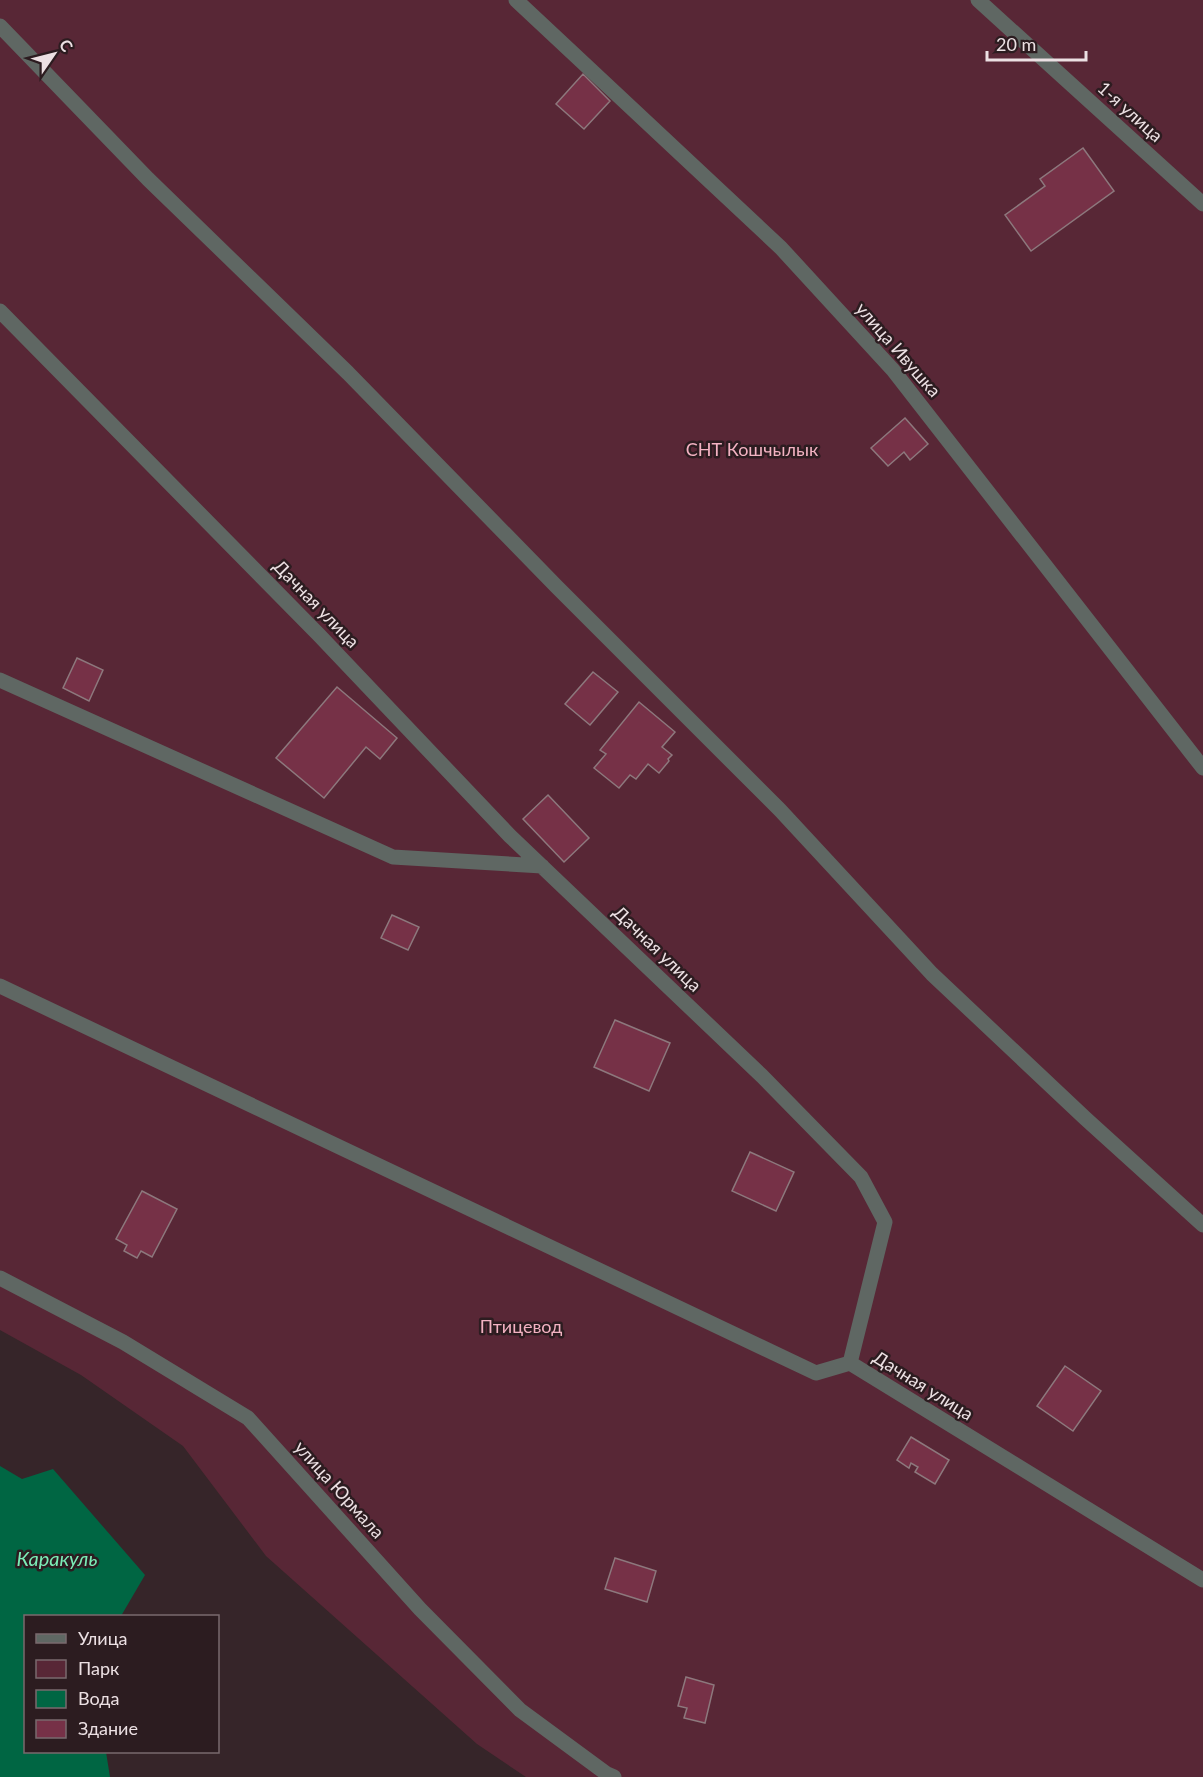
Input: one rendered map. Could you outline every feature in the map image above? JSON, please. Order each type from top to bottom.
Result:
[{"type":"street","name":"улица Ивушка","points":[[516,0],[781,248],[893,370],[1203,768]]},
{"type":"street","name":"1-я улица","points":[[978,0],[1203,204]]},
{"type":"street","points":[[0,26],[148,179],[348,374],[780,810],[932,974],[1203,1225]]},
{"type":"street","name":"Дачная улица","points":[[0,311],[320,635],[510,836],[762,1076],[861,1177],[885,1222],[850,1363],[1203,1580]]},
{"type":"street","points":[[0,680],[393,856],[542,866]]},
{"type":"street","points":[[0,986],[816,1373],[850,1363]]},
{"type":"street","name":"улица Юрмала","points":[[0,1278],[123,1341],[248,1418],[420,1609],[520,1710],[614,1777]]},
{"type":"green space","points":[[0,0],[1203,0],[1203,1777],[526,1777],[477,1744],[266,1556],[183,1446],[81,1375],[0,1330]]},
{"type":"water","name":"Каракуль","points":[[0,1466],[22,1479],[53,1469],[145,1575],[122,1615],[24,1615],[24,1753],[106,1753],[110,1777],[0,1777]]},
{"type":"building","points":[[583,74],[610,101],[584,129],[556,104]]},
{"type":"building","points":[[1083,148],[1114,191],[1031,251],[1005,215],[1045,186],[1040,179]]},
{"type":"building","points":[[905,418],[928,444],[910,460],[904,452],[888,466],[871,448]]},
{"type":"building","points":[[77,658],[103,670],[89,701],[63,688]]},
{"type":"building","points":[[593,672],[618,692],[590,725],[565,704]]},
{"type":"building","points":[[337,687],[397,738],[380,759],[366,747],[324,798],[276,758]]},
{"type":"building","points":[[639,702],[675,732],[662,747],[672,755],[659,773],[648,764],[636,779],[630,775],[619,788],[594,768],[606,754],[600,750]]},
{"type":"building","points":[[548,795],[589,838],[564,862],[523,819]]},
{"type":"building","points":[[392,915],[419,927],[408,950],[381,938]]},
{"type":"building","points":[[615,1020],[670,1043],[649,1091],[594,1067]]},
{"type":"building","points":[[750,1152],[794,1172],[776,1211],[732,1191]]},
{"type":"building","points":[[142,1191],[177,1209],[152,1257],[141,1251],[137,1258],[124,1251],[127,1245],[116,1239]]},
{"type":"building","points":[[1065,1366],[1101,1391],[1073,1431],[1037,1406]]},
{"type":"building","points":[[911,1437],[949,1460],[935,1484],[915,1472],[918,1467],[911,1463],[909,1468],[897,1460]]},
{"type":"building","points":[[615,1558],[656,1571],[647,1602],[605,1589]]},
{"type":"building","points":[[686,1677],[714,1685],[705,1723],[684,1718],[687,1708],[678,1706]]},
{"type":"park label","name":"СНТ Кошчылык","points":[[752,450]]},
{"type":"park label","name":"Птицевод","points":[[521,1327]]}]
